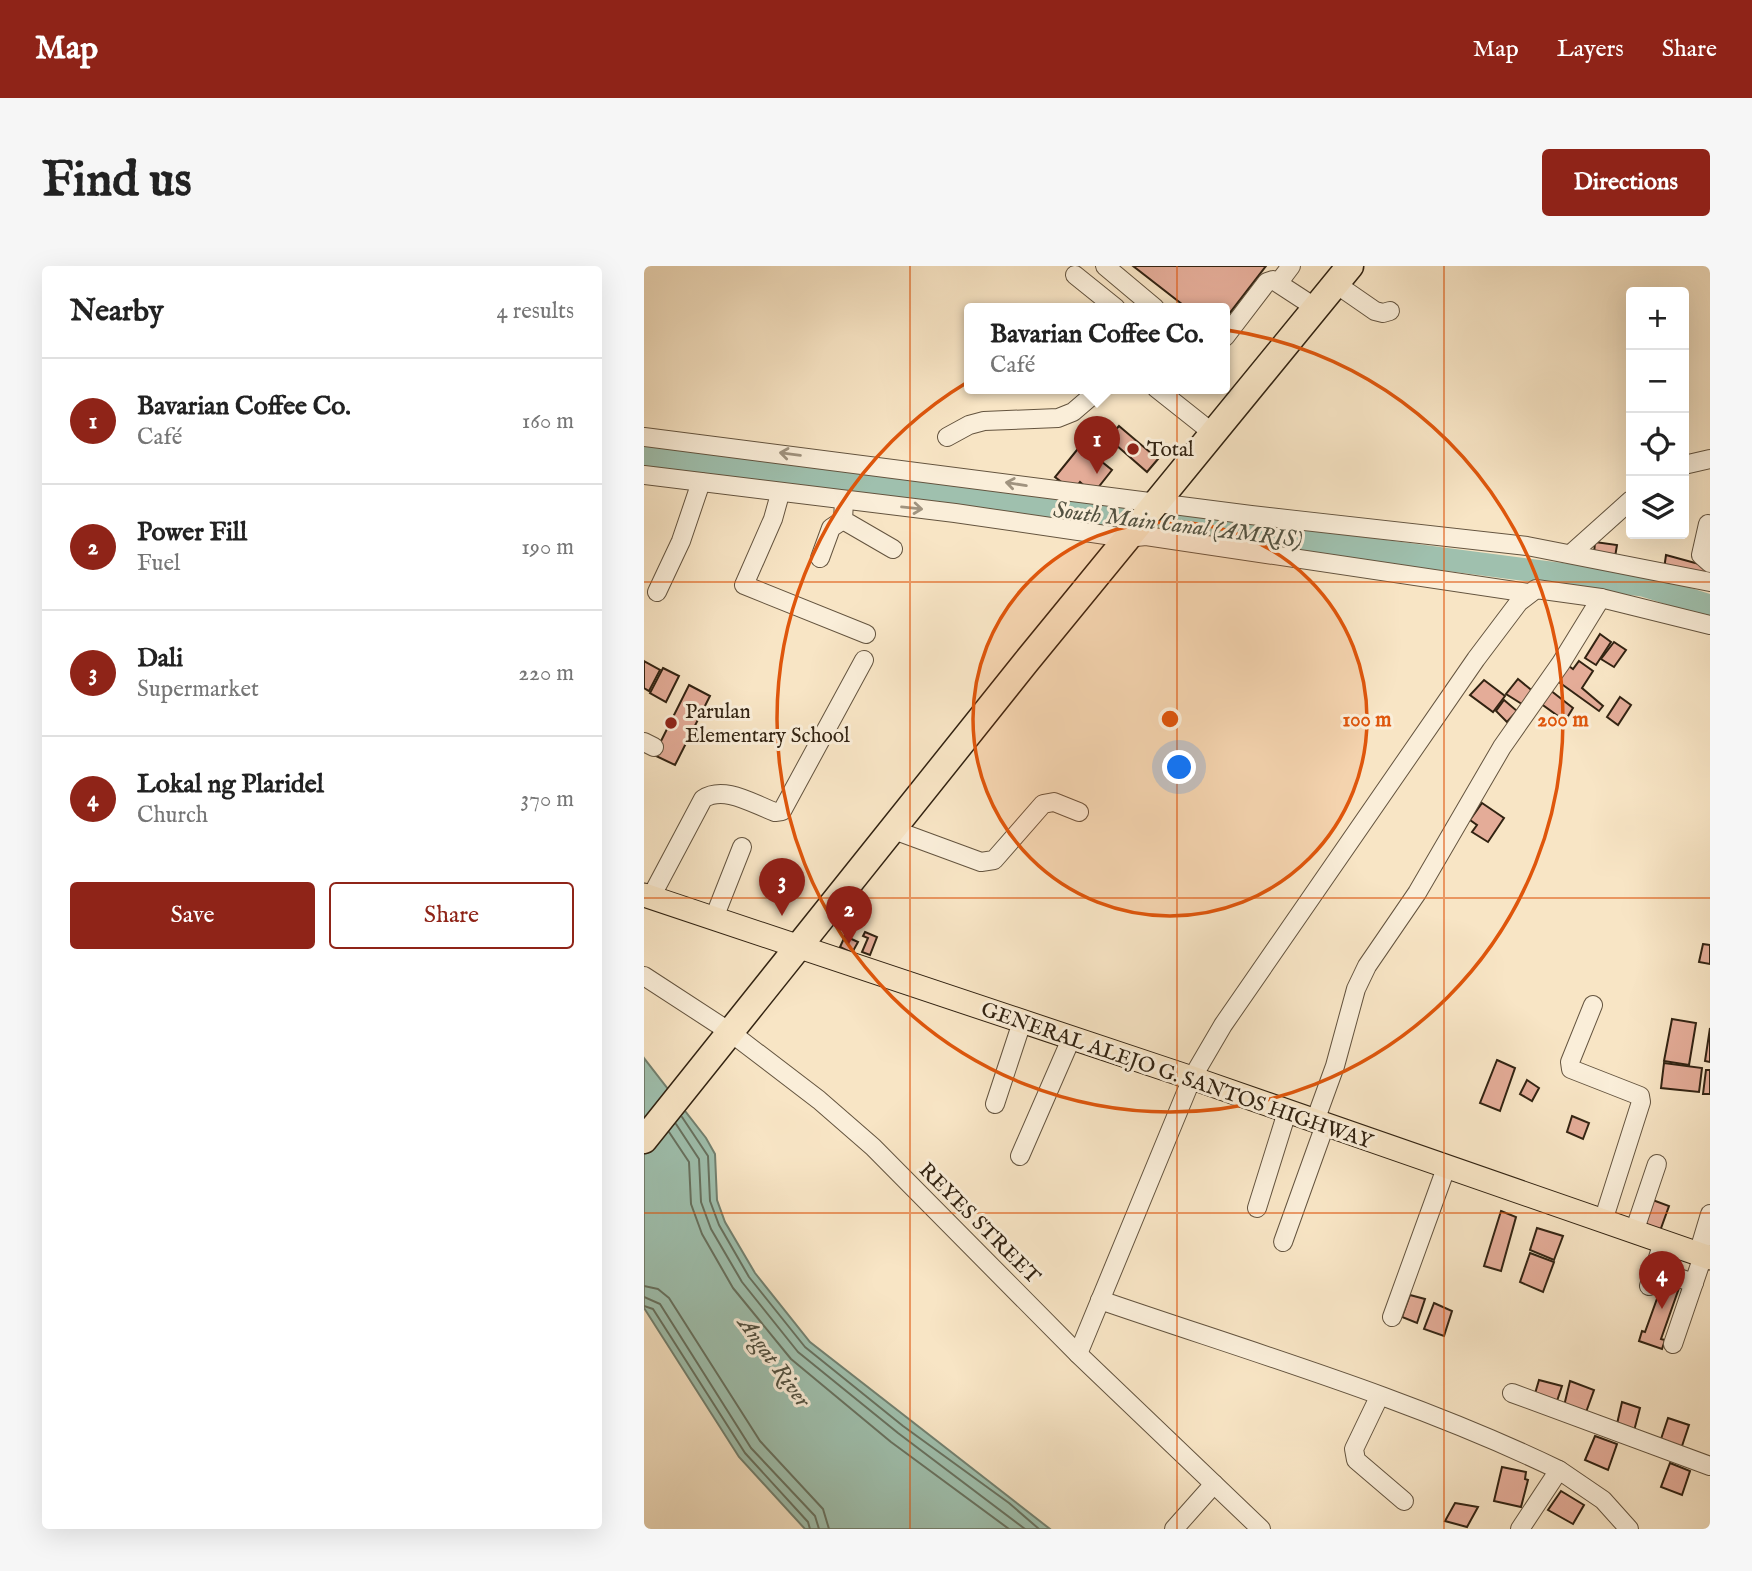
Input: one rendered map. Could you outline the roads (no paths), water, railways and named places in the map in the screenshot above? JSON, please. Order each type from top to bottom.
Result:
[{"type":"highway","points":[[644,1140],[802,946],[924,788],[1343,275]]},
{"type":"main road","name":"GENERAL ALEJO G. SANTOS HIGHWAY","points":[[648,896],[1192,1078],[1704,1256]]},
{"type":"street","points":[[1105,266],[1149,303]]},
{"type":"street","points":[[1279,282],[1292,266]]},
{"type":"street","points":[[1075,275],[1109,303]]},
{"type":"street","points":[[1343,275],[1375,311],[1390,311]]},
{"type":"street","points":[[1230,330],[1267,282],[1279,282],[1315,308]]},
{"type":"street","points":[[947,437],[969,425],[984,421],[1058,418],[1073,412],[1094,394]]},
{"type":"street","points":[[1164,394],[1214,434]]},
{"type":"street","points":[[644,437],[1154,505],[1573,552],[1710,582]]},
{"type":"street","points":[[1689,464],[1710,459]]},
{"type":"street","points":[[644,475],[780,494],[1146,536],[1528,593]]},
{"type":"street","points":[[657,592],[681,541],[701,482]]},
{"type":"street","points":[[780,494],[744,585],[866,634]]},
{"type":"street","points":[[843,520],[845,501]]},
{"type":"street","points":[[1573,552],[1626,504]]},
{"type":"street","points":[[843,520],[894,549]]},
{"type":"street","points":[[820,558],[831,528],[843,520]]},
{"type":"street","points":[[1708,524],[1701,555],[1710,563]]},
{"type":"street","points":[[1078,1354],[1192,1078],[1229,1016],[1390,782],[1476,659],[1528,593],[1536,589],[1601,598],[1710,625]]},
{"type":"street","points":[[1283,1242],[1320,1123],[1356,989],[1367,966],[1417,893],[1502,747],[1550,679],[1601,598]]},
{"type":"street","points":[[648,896],[703,799],[711,793],[721,792],[775,812],[782,811],[864,660]]},
{"type":"street","points":[[894,830],[981,862],[994,860],[1043,804],[1054,802],[1079,812]]},
{"type":"street","points":[[714,918],[742,847]]},
{"type":"street","name":"REYES STREET","points":[[644,976],[730,1032],[819,1100],[873,1147],[1078,1354],[1261,1529]]},
{"type":"street","points":[[1593,1005],[1570,1062],[1571,1069],[1640,1096],[1641,1102],[1603,1221]]},
{"type":"street","points":[[995,1104],[1022,1022]]},
{"type":"street","points":[[1020,1156],[1071,1039]]},
{"type":"street","points":[[1257,1209],[1287,1112]]},
{"type":"street","points":[[1634,1231],[1657,1164]]},
{"type":"street","points":[[1392,1317],[1446,1168]]},
{"type":"street","points":[[1673,1344],[1704,1256],[1710,1214]]},
{"type":"street","points":[[1664,1242],[1651,1278],[1694,1283]]},
{"type":"street","points":[[1100,1300],[1379,1396],[1482,1435],[1559,1469],[1603,1500],[1629,1529]]},
{"type":"street","points":[[1512,1393],[1710,1466]]},
{"type":"street","points":[[1379,1396],[1354,1449],[1356,1460],[1404,1501]]},
{"type":"street","points":[[1520,1529],[1559,1469]]},
{"type":"street","points":[[1174,1529],[1214,1484]]},
{"type":"water","name":"Angat River","points":[[644,1058],[706,1138],[715,1154],[717,1200],[725,1222],[755,1273],[810,1342],[1050,1529],[805,1529],[739,1457],[644,1308]]},
{"type":"waterway","name":"South Main Canal (AMRIS)","points":[[644,455],[1643,585],[1710,606]]},
{"type":"place","name":"Total","points":[[1133,449]]},
{"type":"place","name":"Bavarian Coffee Co.","points":[[1097,474]]},
{"type":"place","name":"Parulan Elementary School","points":[[671,723]]},
{"type":"place","name":"Dali","points":[[782,916]]},
{"type":"place","name":"Power Fill","points":[[849,944]]},
{"type":"place","name":"Lokal ng Plaridel","points":[[1662,1309]]}]
